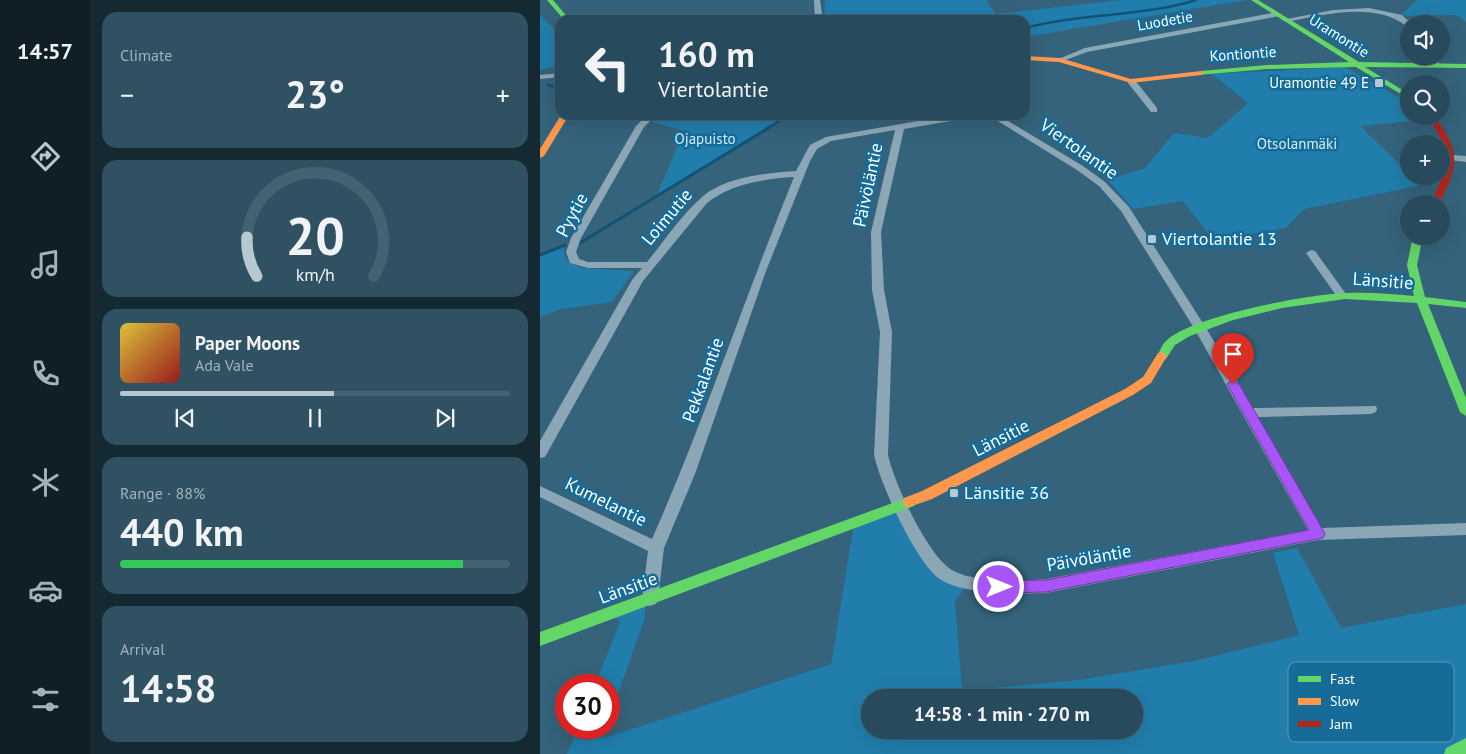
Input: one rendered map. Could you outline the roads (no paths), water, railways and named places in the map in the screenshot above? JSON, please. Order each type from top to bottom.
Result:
[{"type":"street","points":[[550,0],[563,15]]},
{"type":"street","points":[[817,0],[818,15]]},
{"type":"street","name":"Uramontie","points":[[1254,0],[1400,91]]},
{"type":"street","name":"Luodetie","points":[[1060,60],[1085,50],[1282,17],[1367,7],[1400,15]]},
{"type":"street","name":"Kontiontie","points":[[1030,58],[1060,60],[1131,81],[1229,69],[1400,61]]},
{"type":"street","name":"Kontiontie","points":[[1450,63],[1466,66]]},
{"type":"street","points":[[540,77],[555,76]]},
{"type":"street","points":[[1131,81],[1154,110]]},
{"type":"street","points":[[540,156],[562,120]]},
{"type":"street","points":[[548,144],[568,120]]},
{"type":"street","points":[[799,174],[811,150],[823,141],[942,120]]},
{"type":"street","name":"Viertolantie","points":[[1001,120],[1066,157],[1116,198],[1200,328],[1318,534]]},
{"type":"street","name":"Pyytie","points":[[646,121],[640,126],[576,238],[571,252],[574,261],[588,265],[650,265]]},
{"type":"street","points":[[1438,125],[1450,142],[1453,158],[1451,171],[1439,195]]},
{"type":"street","name":"Päivöläntie","points":[[900,128],[875,237],[878,290],[886,332],[881,455],[899,506],[929,556],[943,572],[953,578],[969,582],[1010,588],[1046,586],[1318,534],[1466,529]]},
{"type":"street","points":[[1453,158],[1466,159]]},
{"type":"street","name":"Loimutie","points":[[540,454],[626,299],[650,265],[708,196],[728,187],[799,174]]},
{"type":"street","name":"Pekkalantie","points":[[650,599],[656,548],[688,474],[799,174]]},
{"type":"street","points":[[1416,245],[1412,265],[1420,301],[1466,412]]},
{"type":"street","points":[[1311,253],[1342,296]]},
{"type":"street","name":"Länsitie","points":[[540,639],[927,496],[1129,392],[1147,380],[1172,342],[1180,336],[1215,322],[1290,304],[1342,296],[1374,296],[1466,305]]},
{"type":"street","points":[[1250,413],[1371,409]]},
{"type":"street","name":"Kumelantie","points":[[540,491],[656,548]]},
{"type":"street","points":[[1452,754],[1466,746]]},
{"type":"waterway","points":[[1030,27],[1154,9],[1196,0]]},
{"type":"waterway","points":[[548,85],[555,87]]},
{"type":"waterway","points":[[768,128],[781,120]]},
{"type":"waterway","points":[[580,243],[770,127]]},
{"type":"waterway","points":[[540,255],[565,245]]},
{"type":"place","name":"Uramontie 49 E","points":[[1379,83]]},
{"type":"place","name":"Viertolantie 13","points":[[1152,239]]},
{"type":"place","name":"Länsitie 36","points":[[954,493]]},
{"type":"park label","name":"Ojapuisto","points":[[705,139]]},
{"type":"park label","name":"Otsolanmäki","points":[[1297,144]]}]
